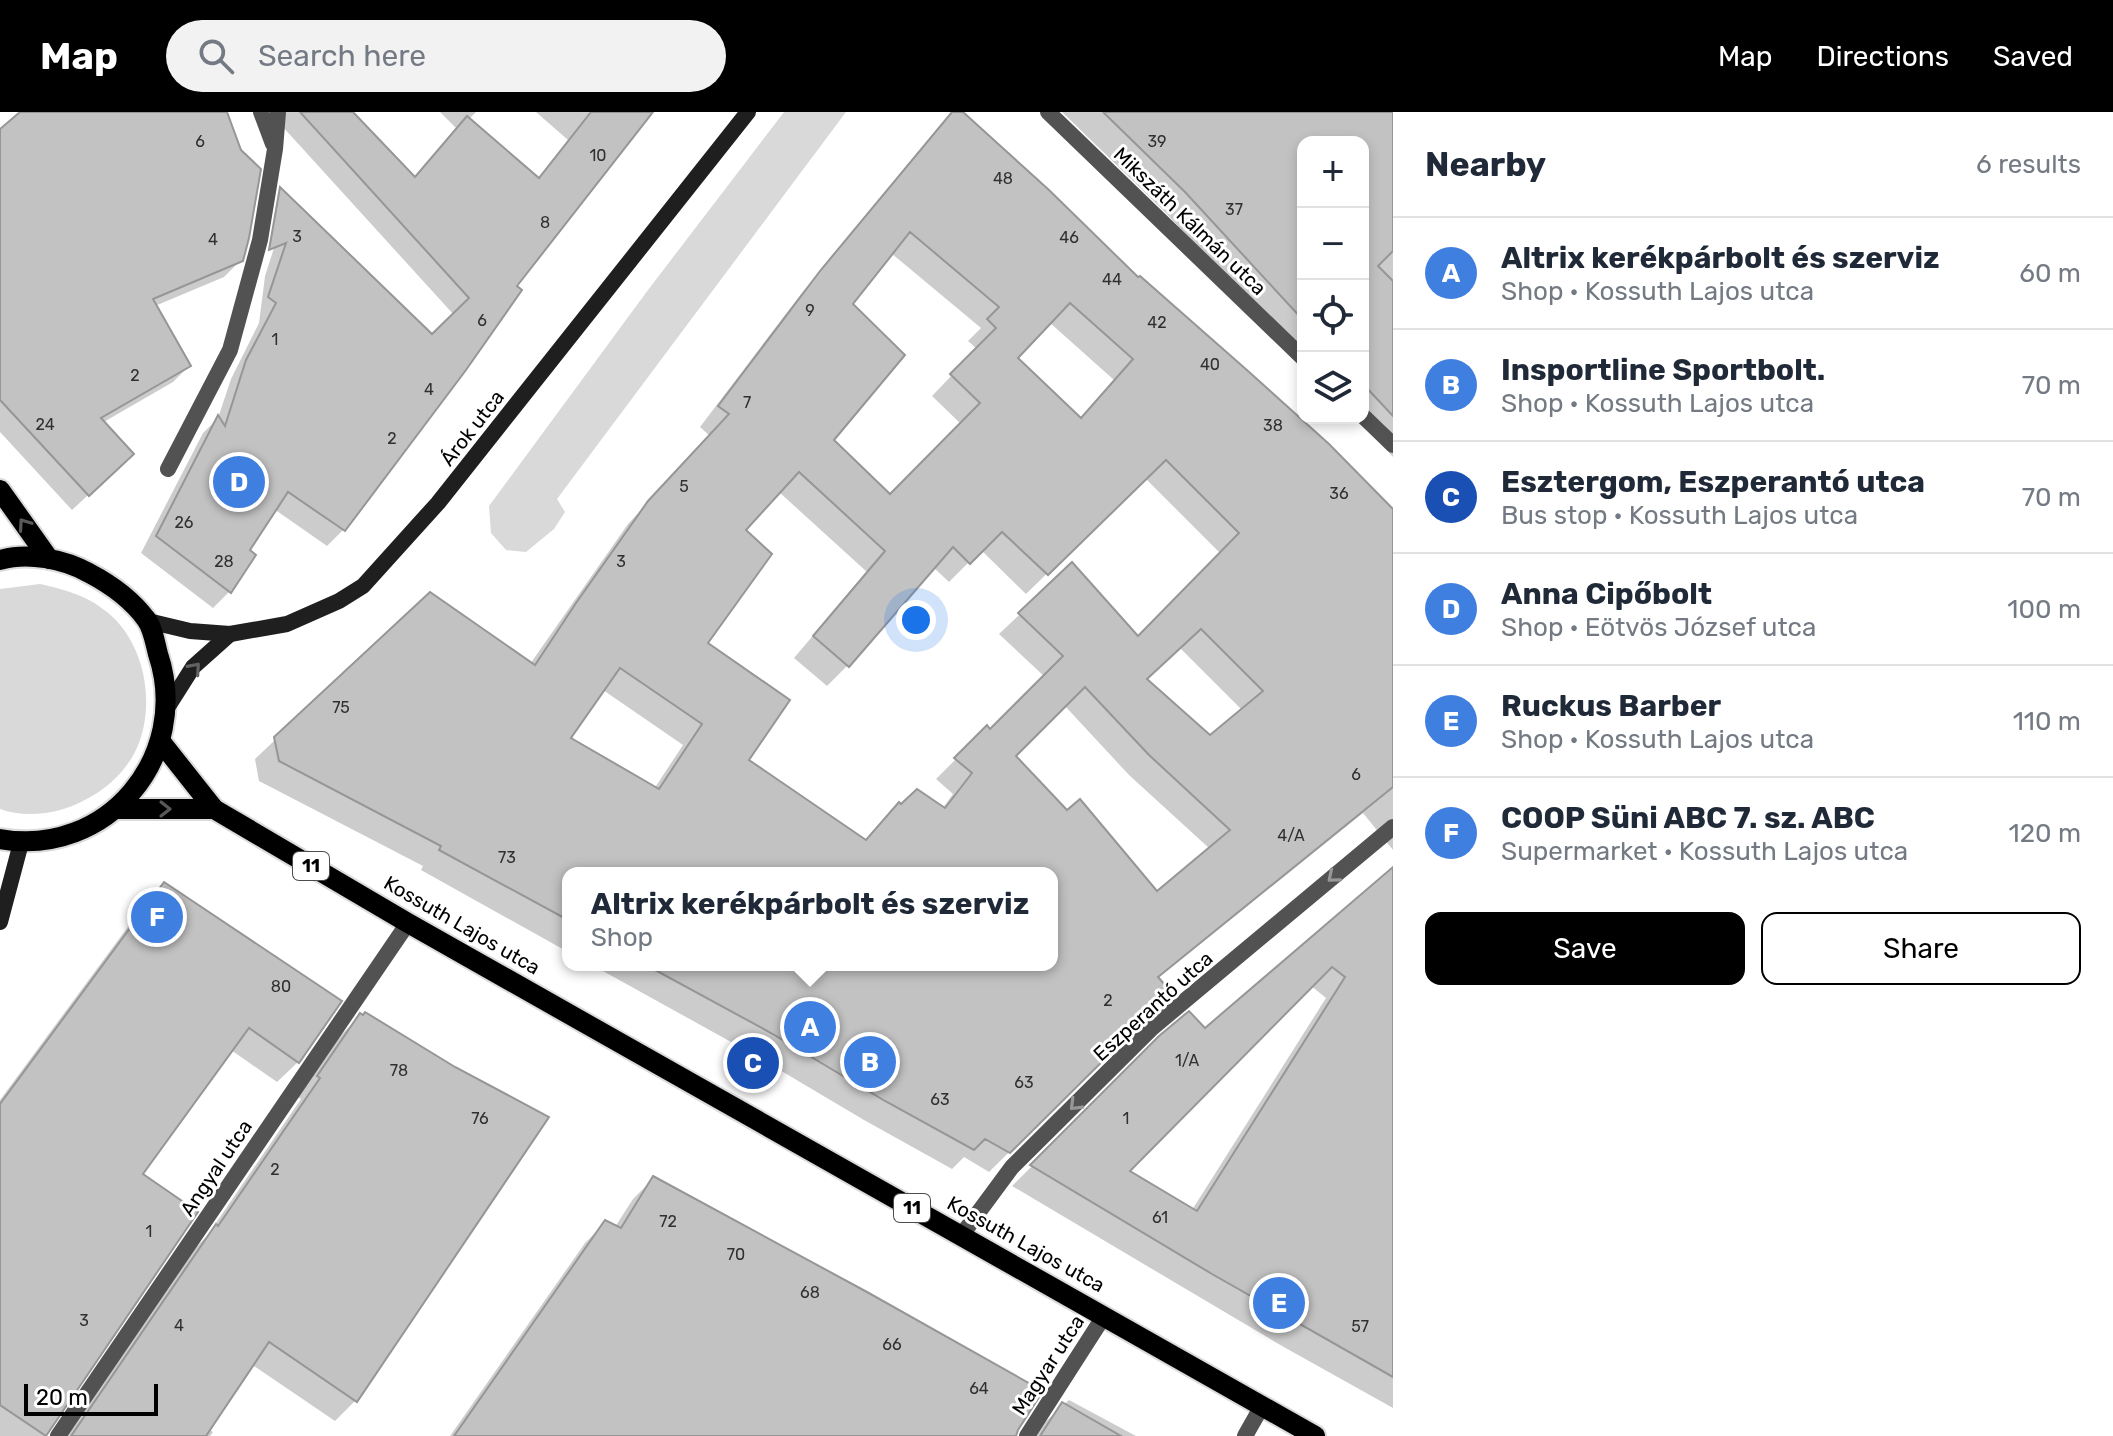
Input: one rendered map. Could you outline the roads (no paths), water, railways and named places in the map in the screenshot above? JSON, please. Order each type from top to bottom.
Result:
[{"type":"main road","name":"Árok utca","points":[[148,621],[190,631],[230,634],[287,624],[339,601],[363,586],[438,503],[748,112]]},
{"type":"main road","points":[[0,490],[49,559]]},
{"type":"main road","points":[[0,560],[9,557],[49,559],[80,568],[109,584],[148,621],[163,670],[167,708],[161,742],[143,778],[116,809],[88,828],[55,839],[21,843],[0,839]]},
{"type":"main road","points":[[167,708],[193,667],[230,634]]},
{"type":"main road","name":"11","points":[[161,742],[214,809]]},
{"type":"main road","points":[[116,809],[214,809]]},
{"type":"main road","name":"Kossuth Lajos utca","points":[[214,809],[408,923],[1315,1436]]},
{"type":"main road","points":[[0,922],[21,843]]},
{"type":"street","points":[[261,112],[275,149]]},
{"type":"street","points":[[168,469],[230,350],[260,240],[278,112]]},
{"type":"street","name":"Mikszáth Kálmán utca","points":[[1048,112],[1297,352]]},
{"type":"street","points":[[1369,422],[1393,445]]},
{"type":"street","name":"Eszperantó utca","points":[[961,1236],[1012,1167],[1152,1028],[1393,827]]},
{"type":"street","name":"Angyal utca","points":[[58,1436],[408,923]]},
{"type":"street","name":"Magyar utca","points":[[1027,1436],[1104,1316]]},
{"type":"street","points":[[1245,1436],[1262,1406]]},
{"type":"place","name":"Anna Cipőbolt","points":[[239,482]]},
{"type":"place","name":"COOP Süni ABC 7. sz. ABC","points":[[157,917]]},
{"type":"place","name":"Altrix kerékpárbolt és szerviz","points":[[810,1027]]},
{"type":"place","name":"Insportline Sportbolt.","points":[[870,1062]]},
{"type":"place","name":"Esztergom, Eszperantó utca","points":[[753,1063]]},
{"type":"place","name":"Ruckus Barber","points":[[1279,1303]]}]
